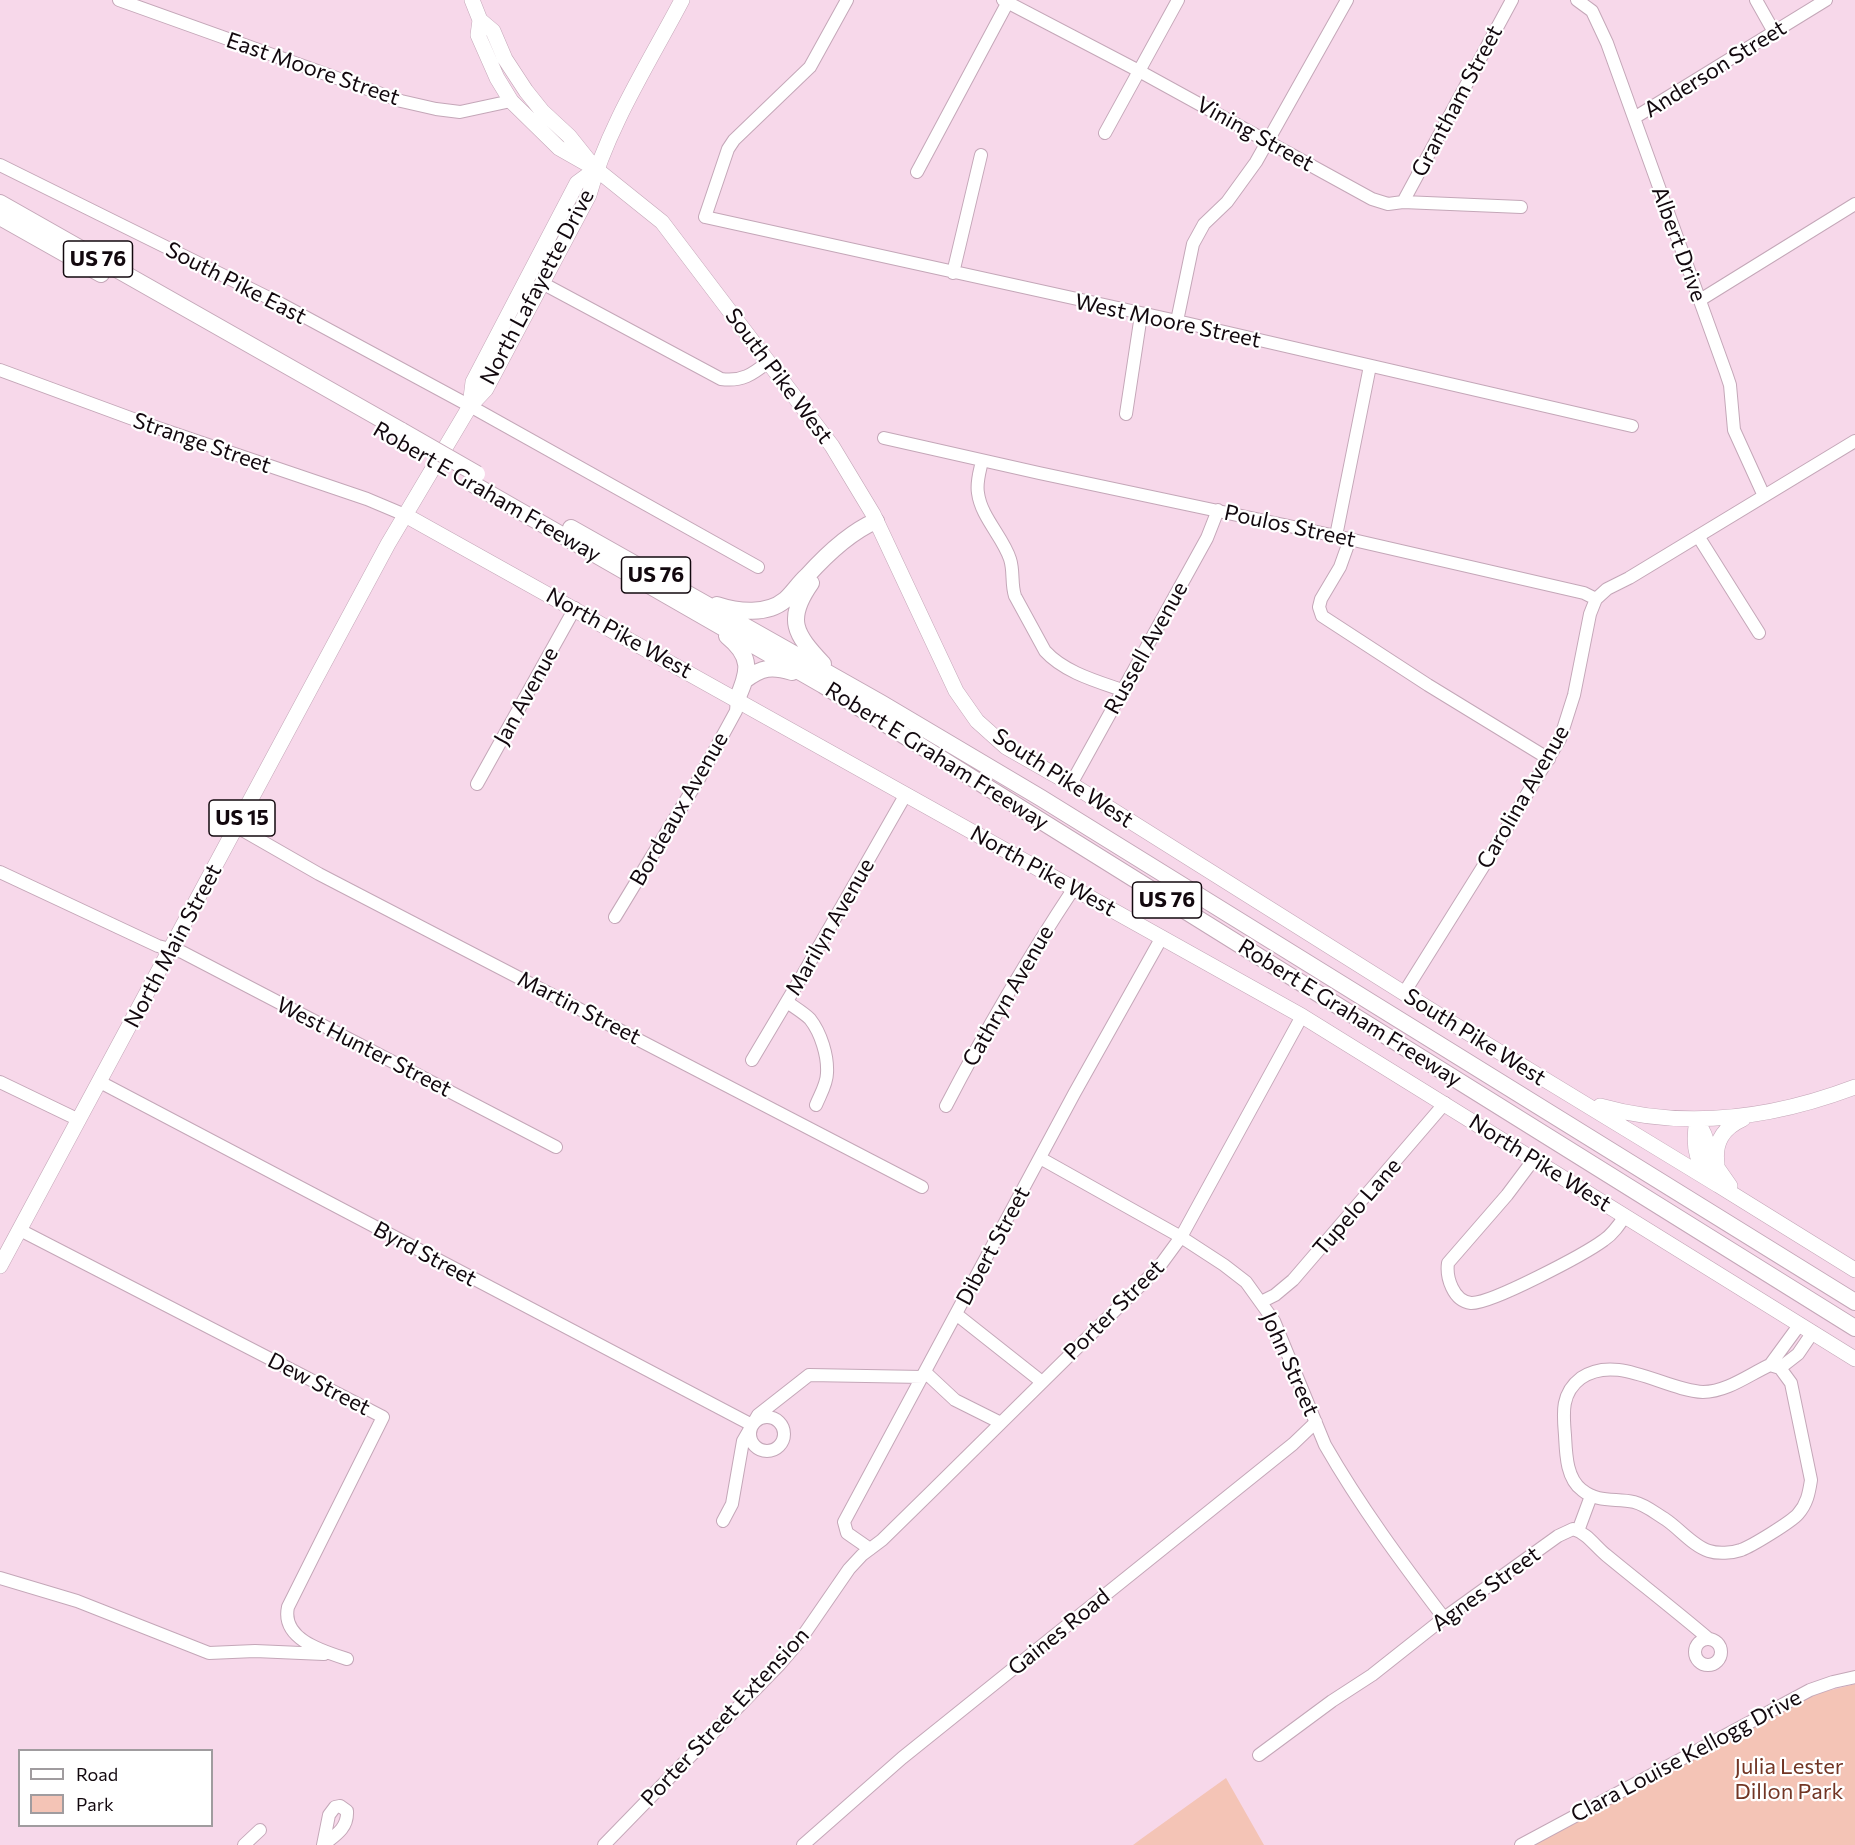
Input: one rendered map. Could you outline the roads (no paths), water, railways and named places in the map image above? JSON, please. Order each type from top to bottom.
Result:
[{"type":"highway","name":"Robert E Graham Freeway","points":[[0,203],[194,319],[1182,884],[1855,1302]]},
{"type":"highway","name":"Robert E Graham Freeway","points":[[0,217],[194,319]]},
{"type":"highway","points":[[694,603],[736,609],[770,608],[783,602],[808,574],[856,531],[876,521]]},
{"type":"highway","points":[[829,681],[796,630],[797,605],[834,551]]},
{"type":"highway","points":[[694,603],[744,652],[747,668],[737,699]]},
{"type":"highway","points":[[745,680],[761,670],[777,667],[829,681]]},
{"type":"highway","name":"Robert E Graham Freeway","points":[[829,681],[1855,1328]]},
{"type":"main road","name":"North Lafayette Drive","points":[[470,406],[486,389],[589,195],[596,169],[559,148],[511,101],[497,78],[479,28],[472,0]]},
{"type":"main road","points":[[470,406],[473,382],[577,183],[596,169],[613,130],[682,0]]},
{"type":"main road","points":[[479,28],[493,31],[505,59],[526,91],[542,111],[569,136],[596,169]]},
{"type":"main road","name":"South Pike West","points":[[596,169],[662,222],[832,446],[876,521],[956,691],[977,721],[1006,747],[1071,784],[1404,993],[1574,1096]]},
{"type":"main road","name":"North Main Street","points":[[0,1266],[405,515],[470,406]]},
{"type":"main road","name":"North Pike West","points":[[405,515],[1302,1016],[1855,1359]]},
{"type":"main road","points":[[1574,1096],[1625,1112],[1661,1118],[1697,1120],[1754,1115],[1793,1108],[1855,1087]]},
{"type":"main road","points":[[1574,1096],[1718,1177]]},
{"type":"main road","points":[[1718,1177],[1717,1148],[1722,1135],[1732,1124],[1754,1115]]},
{"type":"main road","points":[[1697,1120],[1695,1150],[1702,1167],[1718,1177],[1740,1197],[1855,1270]]},
{"type":"street","name":"East Moore Street","points":[[120,0],[402,101],[460,112],[511,101]]},
{"type":"street","name":"West Moore Street","points":[[847,0],[810,67],[734,140],[726,155],[705,217],[1141,315],[1177,321],[1632,426]]},
{"type":"street","points":[[1105,133],[1178,0]]},
{"type":"street","points":[[1177,321],[1191,251],[1198,233],[1241,185],[1269,141],[1347,0]]},
{"type":"street","name":"Grantham Street","points":[[1403,202],[1512,0]]},
{"type":"street","name":"Albert Drive","points":[[1576,0],[1592,11],[1607,43],[1730,385],[1734,430],[1764,496]]},
{"type":"street","points":[[1756,0],[1774,32]]},
{"type":"street","name":"Anderson Street","points":[[1634,118],[1826,0]]},
{"type":"street","points":[[917,172],[1007,1]]},
{"type":"street","name":"Vining Street","points":[[1007,1],[1372,198],[1388,204],[1403,202],[1521,207]]},
{"type":"street","points":[[953,273],[981,155]]},
{"type":"street","name":"South Pike East","points":[[0,165],[281,304],[470,406],[758,567]]},
{"type":"street","points":[[1700,300],[1855,204]]},
{"type":"street","points":[[542,283],[722,380],[741,380],[768,362]]},
{"type":"street","points":[[1126,414],[1141,315]]},
{"type":"street","points":[[1336,536],[1370,366]]},
{"type":"street","name":"Strange Street","points":[[0,370],[130,419],[367,499],[405,515]]},
{"type":"street","name":"Poulos Street","points":[[884,438],[1350,539],[1574,591],[1596,599]]},
{"type":"street","points":[[1596,599],[1607,589],[1629,578],[1855,441]]},
{"type":"street","points":[[982,461],[978,484],[981,505],[1010,558],[1012,587],[1015,596],[1045,651],[1052,659],[1065,666],[1122,690]]},
{"type":"street","name":"Russell Avenue","points":[[1071,784],[1207,538],[1218,510]]},
{"type":"street","points":[[1698,536],[1758,633]]},
{"type":"street","points":[[1350,539],[1340,567],[1319,604],[1320,612],[1325,620],[1549,759]]},
{"type":"street","name":"Carolina Avenue","points":[[1404,993],[1549,759],[1567,721],[1590,614],[1596,599]]},
{"type":"street","name":"Jan Avenue","points":[[477,784],[575,608]]},
{"type":"street","name":"Bordeaux Avenue","points":[[615,917],[700,777],[736,711],[737,699]]},
{"type":"street","name":"Marilyn Avenue","points":[[752,1060],[906,794]]},
{"type":"street","name":"Martin Street","points":[[237,827],[319,874],[922,1187]]},
{"type":"street","name":"West Hunter Street","points":[[0,872],[149,942],[182,952],[556,1147]]},
{"type":"street","name":"Cathryn Avenue","points":[[946,1106],[974,1051],[1026,960],[1074,888]]},
{"type":"street","name":"Dibert Street","points":[[866,1552],[847,1533],[844,1522],[1162,937]]},
{"type":"street","points":[[787,1002],[809,1018],[824,1046],[828,1073],[816,1105]]},
{"type":"street","name":"Porter Street","points":[[866,1552],[915,1508],[1159,1267],[1182,1237],[1302,1016]]},
{"type":"street","points":[[0,1082],[79,1120]]},
{"type":"street","name":"Byrd Street","points":[[100,1082],[752,1425]]},
{"type":"street","name":"Tupelo Lane","points":[[1261,1302],[1275,1295],[1293,1280],[1445,1103]]},
{"type":"street","name":"John Street","points":[[1040,1158],[1182,1237],[1246,1282],[1274,1321],[1333,1458],[1360,1501],[1444,1618]]},
{"type":"street","points":[[1534,1160],[1448,1263],[1448,1279],[1452,1289],[1465,1301],[1470,1303],[1483,1301],[1551,1270],[1604,1240],[1625,1216]]},
{"type":"street","name":"Dew Street","points":[[20,1230],[383,1417],[286,1615],[291,1631],[309,1644],[347,1659]]},
{"type":"street","points":[[956,1314],[1042,1382]]},
{"type":"street","points":[[1775,1367],[1788,1377],[1795,1397],[1810,1480],[1809,1495],[1790,1522],[1741,1550],[1725,1553],[1711,1552],[1649,1508],[1634,1502],[1607,1501],[1591,1496],[1582,1491],[1572,1479],[1565,1438],[1563,1404],[1579,1379],[1591,1372],[1617,1369],[1704,1392],[1726,1387],[1775,1367],[1807,1328]]},
{"type":"street","points":[[723,1521],[732,1504],[742,1441],[758,1415],[809,1375],[924,1374],[955,1400],[1001,1423]]},
{"type":"street","name":"Gaines Road","points":[[803,1845],[902,1758],[1293,1444],[1316,1422]]},
{"type":"street","points":[[1591,1496],[1578,1531],[1709,1639]]},
{"type":"street","name":"Agnes Street","points":[[1259,1755],[1372,1675],[1444,1618],[1558,1536],[1573,1529],[1578,1531]]},
{"type":"street","name":"Porter Street Extension","points":[[604,1845],[786,1657],[866,1552]]},
{"type":"street","points":[[0,1578],[77,1601],[209,1653],[255,1651],[332,1654]]},
{"type":"street","name":"Clara Louise Kellogg Drive","points":[[1521,1845],[1810,1690],[1855,1677]]},
{"type":"street","points":[[244,1845],[260,1830]]},
{"type":"park label","name":"Julia Lester Dillon Park","points":[[1789,1780]]}]
